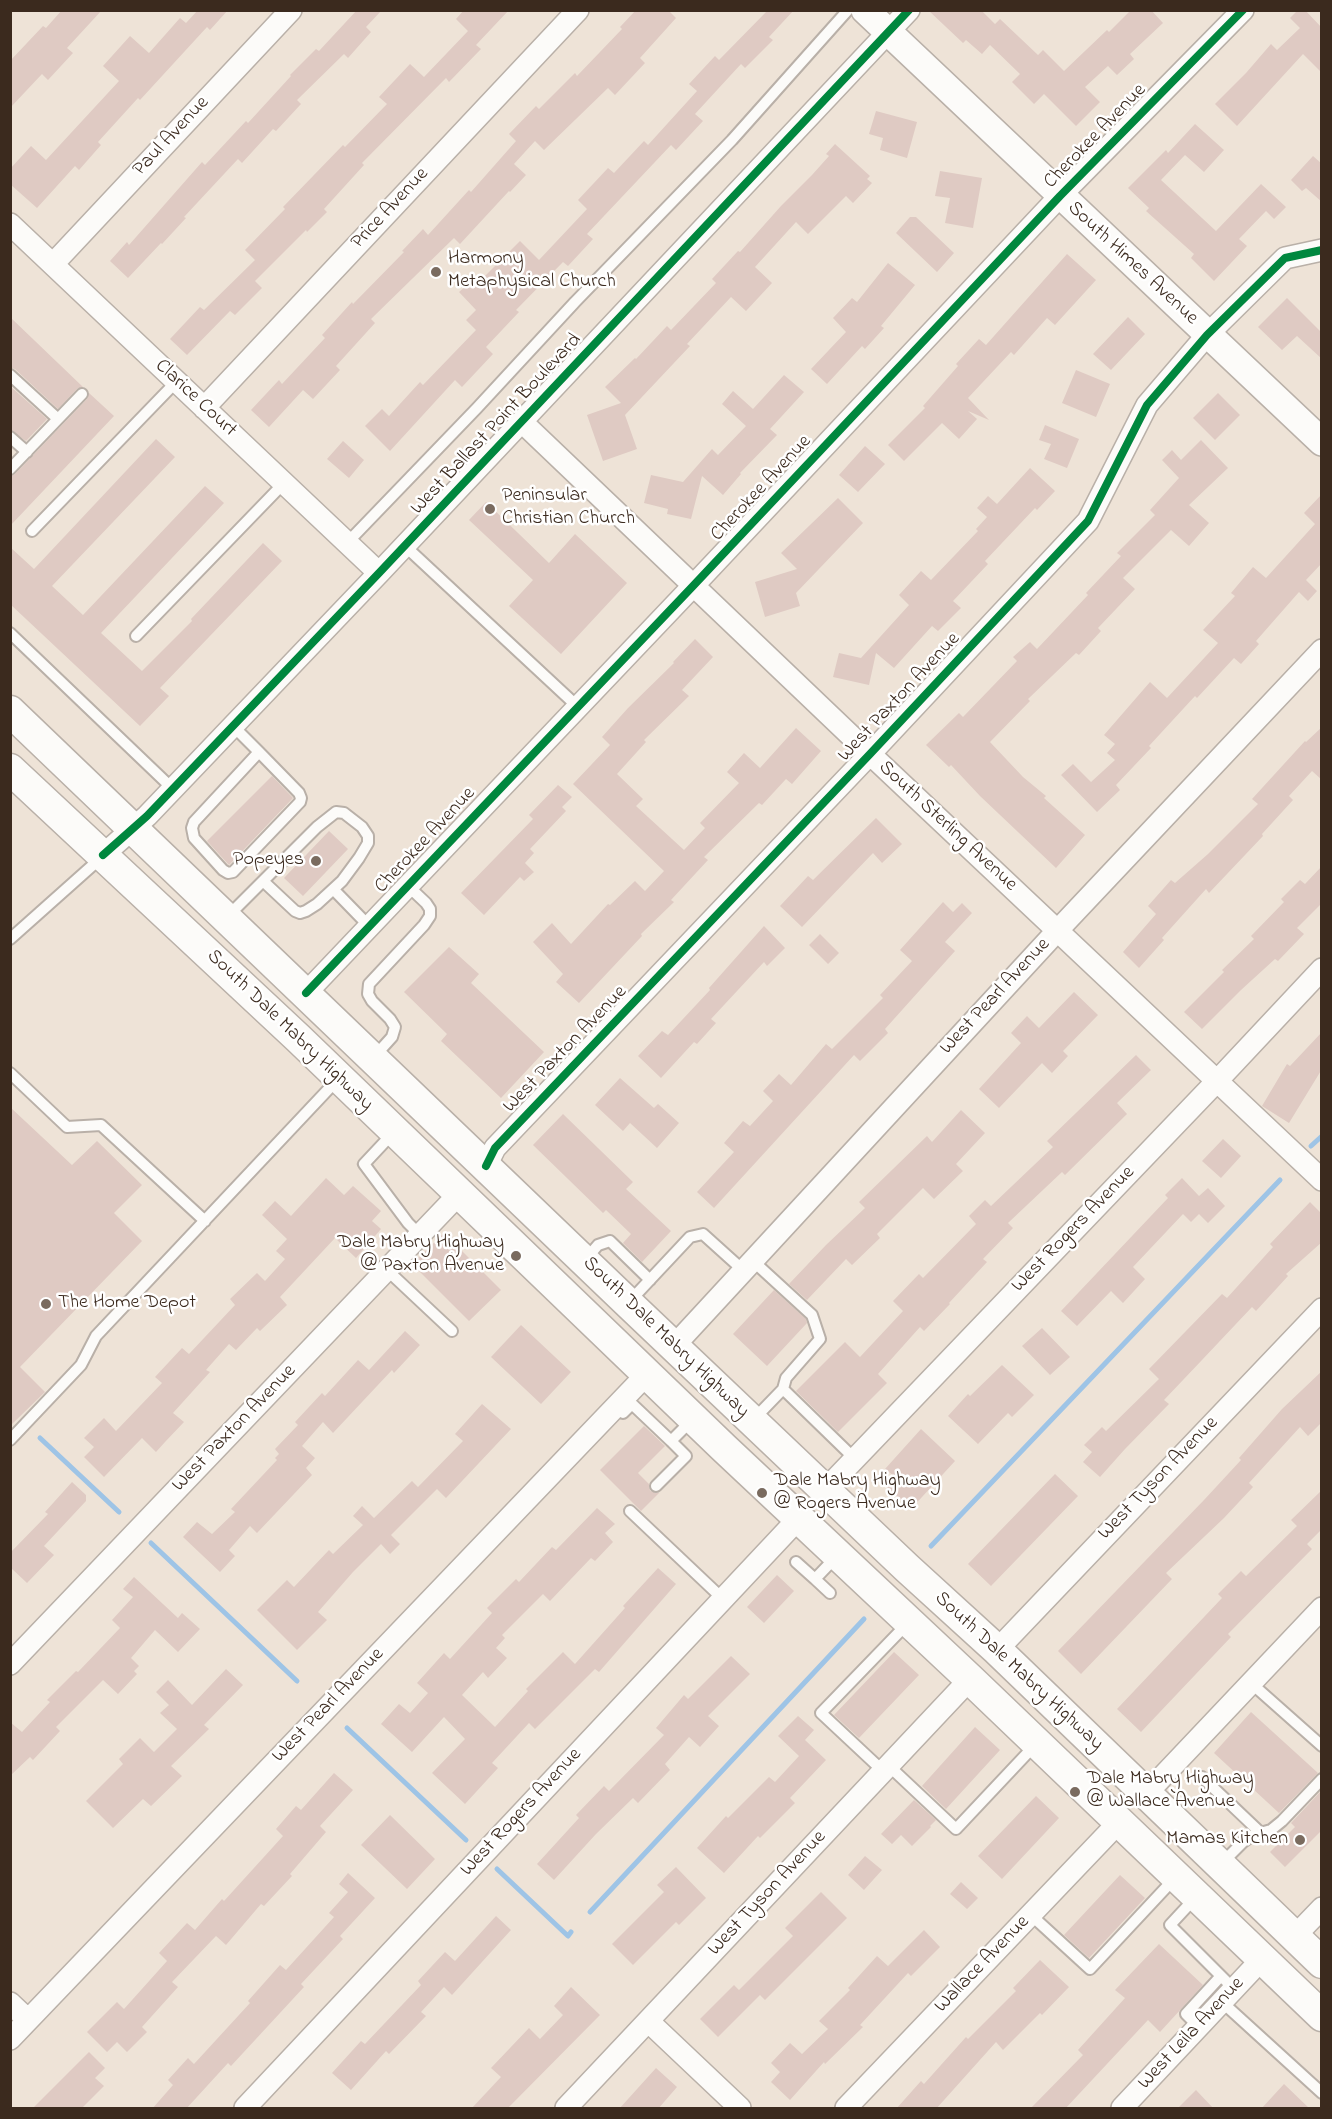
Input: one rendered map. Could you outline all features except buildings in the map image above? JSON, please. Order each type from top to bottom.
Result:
[{"type":"main road","name":"South Dale Mabry Highway","points":[[10,711],[752,1421],[997,1650],[1322,1963]]},
{"type":"main road","name":"South Dale Mabry Highway","points":[[10,769],[460,1193],[724,1448],[970,1678],[1322,2016]]},
{"type":"main road","points":[[389,1126],[452,1161],[471,1168],[486,1166]]},
{"type":"main road","points":[[460,1193],[473,1186],[491,1192],[562,1240]]},
{"type":"main road","points":[[724,1448],[795,1492],[808,1494],[825,1490]]},
{"type":"main road","points":[[799,1518],[813,1512],[830,1517],[907,1568]]},
{"type":"main road","points":[[1037,1743],[1112,1791],[1131,1797],[1146,1794]]},
{"type":"main road","points":[[1120,1821],[1135,1815],[1154,1823],[1220,1865]]},
{"type":"street","name":"Paul Avenue","points":[[53,264],[291,10]]},
{"type":"street","name":"Price Avenue","points":[[204,408],[578,10]]},
{"type":"street","name":"South Himes Avenue","points":[[865,10],[1322,442]]},
{"type":"street","name":"West Ballast Point Boulevard","points":[[103,855],[173,789],[405,546],[909,10]]},
{"type":"street","name":"Cherokee Avenue","points":[[306,993],[1060,196],[1243,10]]},
{"type":"street","name":"Clarice Court","points":[[10,224],[379,573]]},
{"type":"street","name":"West Paxton Avenue","points":[[486,1166],[495,1148],[1088,522],[1147,405],[1207,335],[1286,258],[1322,250]]},
{"type":"street","name":"South Sterling Avenue","points":[[522,423],[1322,1180]]},
{"type":"street","name":"West Pearl Avenue","points":[[674,1346],[1057,931],[1322,651]]},
{"type":"street","name":"West Rogers Avenue","points":[[825,1490],[1322,969]]},
{"type":"street","name":"West Paxton Avenue","points":[[10,1664],[460,1193]]},
{"type":"street","name":"West Tyson Avenue","points":[[997,1650],[1322,1309]]},
{"type":"street","name":"West Pearl Avenue","points":[[10,2039],[647,1374]]},
{"type":"street","name":"West Rogers Avenue","points":[[245,2109],[799,1518]]},
{"type":"street","points":[[1146,1794],[1322,1608]]},
{"type":"street","name":"West Tyson Avenue","points":[[566,2109],[970,1678]]},
{"type":"street","name":"Wallace Avenue","points":[[846,2109],[1120,1821]]},
{"type":"street","points":[[1294,1937],[1322,1908]]},
{"type":"street","name":"West Leila Avenue","points":[[1122,2109],[1198,2027],[1226,1989],[1262,1959]]},
{"type":"street","points":[[10,2003],[28,2020]]},
{"type":"street","points":[[648,2021],[740,2109]]},
{"type":"lane","points":[[347,543],[732,140],[848,10]]},
{"type":"lane","points":[[10,375],[58,419]]},
{"type":"lane","points":[[32,531],[176,381]]},
{"type":"lane","points":[[10,469],[82,394]]},
{"type":"lane","points":[[10,437],[27,452]]},
{"type":"lane","points":[[136,636],[284,483]]},
{"type":"lane","points":[[405,546],[577,706]]},
{"type":"lane","points":[[10,633],[173,789]]},
{"type":"lane","points":[[233,726],[259,752],[299,793],[301,798],[300,802],[233,872],[228,873],[194,838],[192,828],[194,822],[259,752]]},
{"type":"lane","points":[[226,918],[263,881],[317,827],[336,812],[340,811],[362,827],[368,836],[368,843],[359,858],[334,890],[317,904],[300,912],[295,911],[263,881]]},
{"type":"lane","points":[[10,939],[103,855]]},
{"type":"lane","points":[[373,1058],[392,1037],[395,1027],[372,1001],[368,994],[369,984],[430,916],[430,909],[426,903],[407,885]]},
{"type":"lane","points":[[334,890],[369,926]]},
{"type":"lane","points":[[10,1073],[67,1127],[101,1125],[205,1221]]},
{"type":"lane","points":[[10,1440],[81,1365],[96,1336],[339,1078]]},
{"type":"lane","points":[[389,1126],[364,1164],[408,1223],[420,1235]]},
{"type":"lane","points":[[628,1303],[690,1237],[704,1234],[812,1315],[820,1339],[786,1378],[783,1389],[752,1421]]},
{"type":"lane","points":[[584,1261],[598,1245],[610,1241],[650,1280]]},
{"type":"lane","points":[[387,1270],[453,1331]]},
{"type":"lane","points":[[783,1389],[855,1459]]},
{"type":"lane","points":[[579,1446],[585,1452],[632,1404],[686,1456],[656,1486]]},
{"type":"lane","points":[[671,1441],[694,1419]]},
{"type":"lane","points":[[630,1511],[723,1599]]},
{"type":"lane","points":[[815,1579],[838,1555]]},
{"type":"lane","points":[[796,1562],[830,1593]]},
{"type":"lane","points":[[909,1622],[821,1713],[956,1829],[1037,1743]]},
{"type":"lane","points":[[1251,1683],[1322,1746]]},
{"type":"lane","points":[[1202,1777],[1262,1833]]},
{"type":"lane","points":[[1220,1865],[1252,1835],[1271,1830],[1282,1821],[1322,1779]]},
{"type":"lane","points":[[1031,1915],[1090,1969],[1186,1886]]},
{"type":"lane","points":[[1186,1886],[1170,1925],[1320,2090]]},
{"type":"waterway","points":[[1311,1146],[1322,1136]]},
{"type":"waterway","points":[[931,1546],[1280,1180]]},
{"type":"waterway","points":[[40,1438],[119,1512]]},
{"type":"waterway","points":[[151,1543],[297,1681]]},
{"type":"waterway","points":[[590,1912],[864,1619]]},
{"type":"waterway","points":[[347,1728],[466,1840]]},
{"type":"waterway","points":[[497,1869],[568,1936],[571,1932]]},
{"type":"cycle path","points":[[103,855],[147,816],[379,573],[909,10]]},
{"type":"cycle path","points":[[306,993],[1060,196],[1243,10]]},
{"type":"cycle path","points":[[486,1166],[495,1148],[1088,521],[1147,405],[1207,335],[1285,258],[1322,250]]},
{"type":"place","name":"Harmony Metaphysical Church","points":[[436,272]]},
{"type":"place","name":"Peninsular Christian Church","points":[[490,509]]},
{"type":"place","name":"Popeyes","points":[[316,861]]},
{"type":"place","name":"Dale Mabry Highway @ Paxton Avenue","points":[[516,1256]]},
{"type":"place","name":"The Home Depot","points":[[46,1304]]},
{"type":"place","name":"Dale Mabry Highway @ Rogers Avenue","points":[[762,1493]]},
{"type":"place","name":"Dale Mabry Highway @ Wallace Avenue","points":[[1075,1792]]},
{"type":"place","name":"Mamas Kitchen","points":[[1300,1840]]}]
